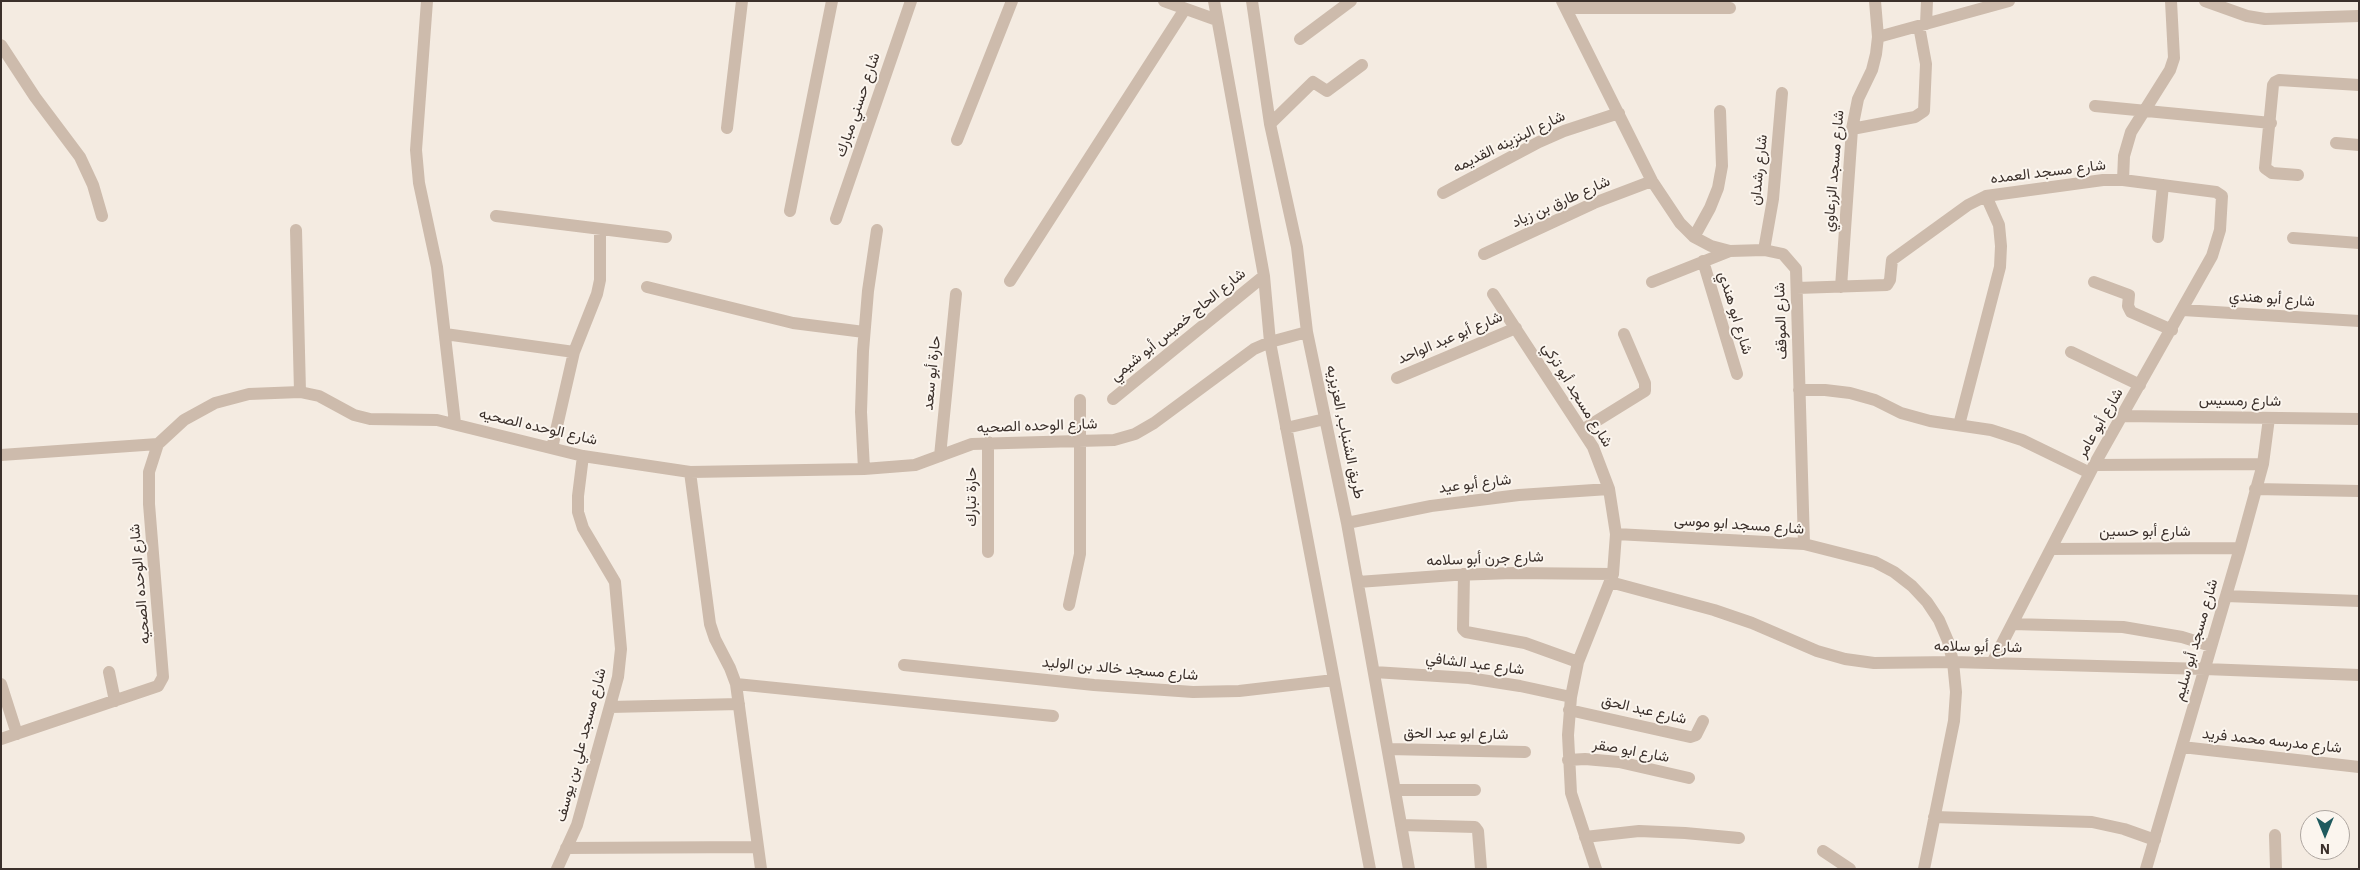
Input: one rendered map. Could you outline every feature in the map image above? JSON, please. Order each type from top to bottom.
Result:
[{"type":"street","points":[[427,1],[416,150],[418,183],[436,267],[455,423]]},
{"type":"street","points":[[727,128],[742,1]]},
{"type":"street","points":[[790,211],[832,1]]},
{"type":"street","name":"شارع حسني مبارك","points":[[836,219],[910,1]]},
{"type":"street","points":[[957,140],[1012,1]]},
{"type":"street","points":[[1164,1],[1217,20]]},
{"type":"street","points":[[1214,1],[1264,276],[1270,342],[1370,869]]},
{"type":"street","name":"طريق الشنباب, العزيزيه","points":[[1252,1],[1270,124],[1297,247],[1307,332],[1347,523],[1409,869]]},
{"type":"street","points":[[1300,40],[1351,1]]},
{"type":"street","name":"شارع مسجد الزرعاوي","points":[[1841,287],[1852,129],[1858,99],[1872,70],[1878,37],[1875,1]]},
{"type":"street","points":[[1852,129],[1914,117],[1924,111],[1926,64],[1923,25],[1927,1]]},
{"type":"street","points":[[1878,37],[2009,1]]},
{"type":"street","points":[[2123,180],[2124,156],[2131,132],[2170,70],[2174,58],[2171,1]]},
{"type":"street","points":[[2205,1],[2247,16],[2265,18],[2359,16]]},
{"type":"street","points":[[1564,4],[1730,8]]},
{"type":"street","name":"شارع الموقف","points":[[1564,4],[1652,182],[1680,223],[1694,237],[1711,246],[1730,251],[1764,250],[1783,254],[1796,269],[1804,544]]},
{"type":"street","points":[[1010,281],[1185,9]]},
{"type":"street","points":[[1,45],[35,97],[80,156],[93,185],[102,216]]},
{"type":"street","points":[[1270,124],[1312,82],[1327,91],[1362,65]]},
{"type":"street","points":[[2298,175],[2272,173],[2265,168],[2271,123],[2273,85],[2279,80],[2359,86]]},
{"type":"street","name":"شارع رشدان","points":[[1764,250],[1773,198],[1782,93]]},
{"type":"street","points":[[2095,106],[2271,123]]},
{"type":"street","points":[[1694,237],[1710,208],[1718,188],[1722,166],[1720,111]]},
{"type":"street","name":"شارع البنزينه القديمه","points":[[1443,193],[1539,142],[1564,131],[1619,113]]},
{"type":"street","points":[[2336,144],[2359,145]]},
{"type":"street","name":"شارع مسجد العمده","points":[[1797,288],[1887,285],[1890,280],[1890,263],[1894,258],[1968,205],[1986,196],[2103,180],[2163,184],[2216,192],[2222,196]]},
{"type":"street","name":"شارع طارق بن زياد","points":[[1484,254],[1594,203],[1652,182]]},
{"type":"street","points":[[2158,237],[2163,184]]},
{"type":"street","points":[[1959,425],[2000,267],[2001,246],[1998,225],[1986,196]]},
{"type":"street","name":"شارع أبو عامر","points":[[1992,663],[2092,469],[2212,256],[2220,230],[2222,196]]},
{"type":"street","points":[[496,216],[666,237]]},
{"type":"street","points":[[552,448],[574,352],[597,294],[600,280],[600,229]]},
{"type":"street","points":[[296,230],[300,392]]},
{"type":"street","points":[[864,469],[861,412],[864,332],[878,230]]},
{"type":"street","points":[[2293,238],[2359,243]]},
{"type":"street","points":[[1652,282],[1730,251]]},
{"type":"street","name":"شارع ابو هندي","points":[[1703,261],[1737,374]]},
{"type":"street","name":"شارع الحاج خميس أبو شيمي","points":[[1113,399],[1264,276]]},
{"type":"street","points":[[2094,282],[2129,295],[2128,306],[2131,312],[2172,330]]},
{"type":"street","points":[[647,287],[785,321],[864,332]]},
{"type":"street","name":"حارة أبو سعد","points":[[940,456],[956,294]]},
{"type":"street","name":"شارع مسجد أبو تركي","points":[[1493,294],[1593,447],[1608,489],[1616,534],[1611,578],[1578,662],[1570,703],[1568,760],[1571,793],[1596,869]]},
{"type":"street","name":"شارع أبو هندي","points":[[2183,310],[2359,321]]},
{"type":"street","name":"شارع أبو عبد الواحد","points":[[1397,378],[1516,328]]},
{"type":"street","name":"شارع الوحده الصحيه","points":[[1,739],[158,686],[163,677],[149,504],[149,472],[158,444],[184,420],[215,403],[249,394],[300,392],[319,396],[354,415],[370,419],[418,418],[455,423],[583,456],[690,472],[864,469],[915,464],[940,456],[955,448],[988,442],[1114,440],[1135,434],[1154,423],[1254,349],[1270,342],[1307,332]]},
{"type":"street","points":[[444,334],[574,352]]},
{"type":"street","points":[[1582,430],[1644,391],[1645,383],[1624,334]]},
{"type":"street","points":[[2071,352],[2140,385]]},
{"type":"street","points":[[1799,390],[1825,390],[1850,393],[1875,400],[1901,413],[1930,421],[1991,430],[2022,440],[2092,469],[2263,464]]},
{"type":"street","points":[[1069,605],[1076,580],[1080,554],[1080,400]]},
{"type":"street","name":"شارع رمسيس","points":[[2122,416],[2359,419]]},
{"type":"street","name":"شارع مسجد أبو سليم","points":[[2146,869],[2263,464],[2269,418]]},
{"type":"street","points":[[1286,428],[1325,419]]},
{"type":"street","name":"حارة تبارك","points":[[988,442],[988,552]]},
{"type":"street","points":[[1,455],[158,444]]},
{"type":"street","name":"شارع مسجد علي بن يوسف","points":[[557,869],[577,825],[618,677],[621,649],[618,597],[615,582],[583,528],[578,512],[583,456]]},
{"type":"street","points":[[690,472],[710,624],[714,639],[730,668],[736,684],[761,869]]},
{"type":"street","name":"شارع أبو عيد","points":[[1347,523],[1431,506],[1520,495],[1608,489]]},
{"type":"street","points":[[2255,490],[2359,491]]},
{"type":"street","name":"شارع مسجد ابو موسى","points":[[1616,534],[1804,544],[1874,562],[1894,572],[1912,586],[1927,602],[1940,620],[1948,640],[1954,662],[1956,692],[1954,721],[1924,869]]},
{"type":"street","name":"شارع أبو حسين","points":[[2051,549],[2240,548]]},
{"type":"street","points":[[1464,574],[1463,629],[1466,632],[1525,643],[1578,662]]},
{"type":"street","name":"شارع جرن أبو سلامه","points":[[1358,582],[1464,574],[1611,578]]},
{"type":"street","name":"شارع أبو سلامه","points":[[1611,578],[1752,623],[1817,651],[1845,659],[1874,663],[1954,662],[2205,668],[2359,675]]},
{"type":"street","points":[[2226,596],[2359,601]]},
{"type":"street","points":[[2012,624],[2123,627],[2182,637],[2211,646]]},
{"type":"street","name":"شارع مسجد خالد بن الوليد","points":[[904,665],[1094,685],[1193,692],[1247,690],[1334,680]]},
{"type":"street","points":[[108,672],[115,701]]},
{"type":"street","name":"شارع عبد الشافي","points":[[1374,672],[1469,678],[1520,686],[1570,703]]},
{"type":"street","points":[[1,684],[17,734]]},
{"type":"street","points":[[736,684],[1053,716]]},
{"type":"street","name":"شارع عبد الحق","points":[[1570,703],[1690,737],[1696,735],[1703,721]]},
{"type":"street","points":[[610,707],[739,704]]},
{"type":"street","name":"شارع مدرسه محمد فريد","points":[[2182,747],[2359,766]]},
{"type":"street","name":"شارع ابو عبد الحق","points":[[1388,749],[1524,752]]},
{"type":"street","name":"شارع ابو صقر","points":[[1568,760],[1594,759],[1619,762],[1688,778]]},
{"type":"street","points":[[1395,790],[1476,790]]},
{"type":"street","points":[[1934,817],[2092,822],[2124,829],[2155,840]]},
{"type":"street","points":[[1401,825],[1476,827],[1481,869]]},
{"type":"street","points":[[1586,837],[1639,832],[1685,833],[1739,838]]},
{"type":"street","points":[[2275,835],[2276,869]]},
{"type":"street","points":[[566,848],[758,847]]},
{"type":"street","points":[[1823,851],[1850,869]]}]
